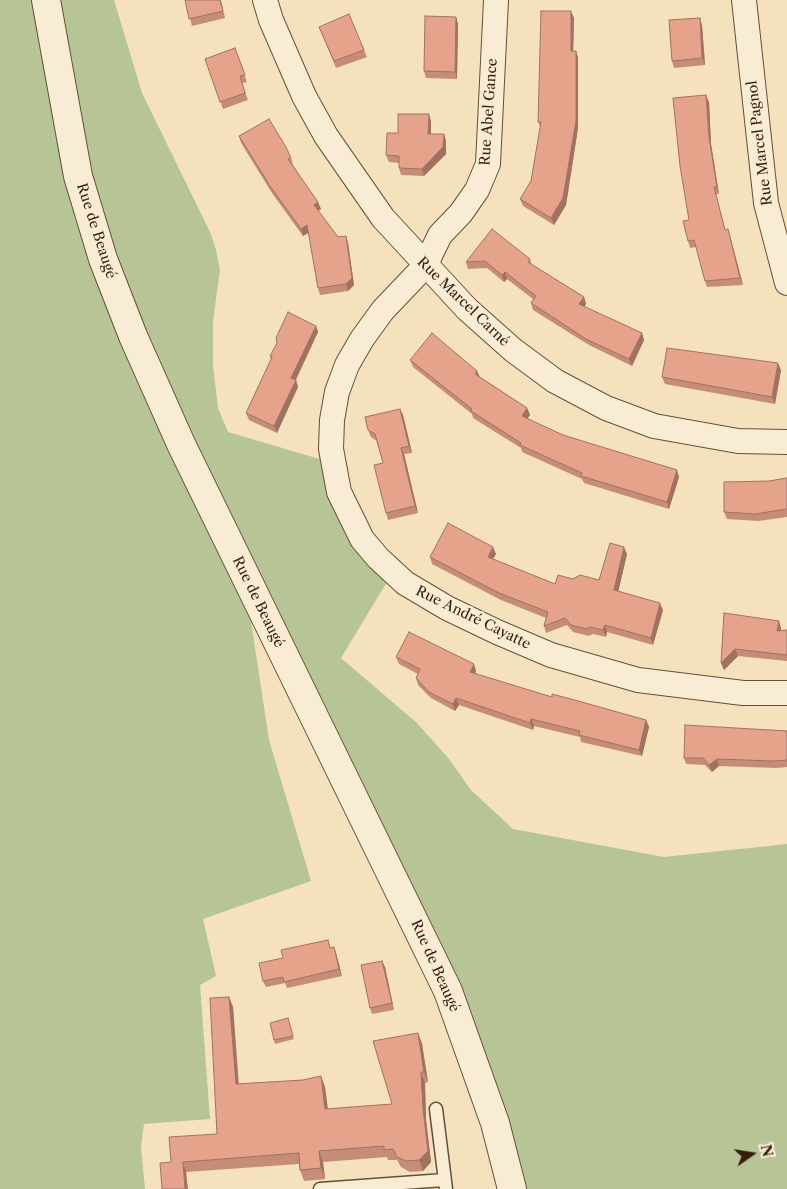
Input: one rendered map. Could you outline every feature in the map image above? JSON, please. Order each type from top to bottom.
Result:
[{"type":"street","name":"Rue de Beaugé","points":[[46,0],[78,176],[103,259],[116,293],[181,444],[448,991],[495,1123],[512,1189]]},
{"type":"street","name":"Rue Marcel Carné","points":[[265,0],[286,58],[304,96],[326,136],[383,218],[425,266],[467,309],[513,350],[555,381],[606,408],[654,426],[707,437],[738,441],[787,442]]},
{"type":"street","name":"Rue Abel Gance","points":[[425,266],[440,235],[461,213],[476,190],[488,164],[496,0]]},
{"type":"street","name":"Rue Marcel Pagnol","points":[[744,0],[766,203],[787,283]]},
{"type":"street","name":"Rue André Cayatte","points":[[425,266],[382,310],[362,339],[348,365],[337,392],[332,420],[332,456],[339,492],[362,538],[378,558],[405,583],[447,608],[550,655],[638,680],[673,686],[742,694],[787,693]]},
{"type":"lane","points":[[320,1189],[445,1185],[436,1109]]},
{"type":"green space","points":[[0,0],[114,0],[142,93],[211,234],[216,250],[220,270],[213,321],[213,365],[218,408],[228,432],[333,463],[393,572],[341,658],[417,723],[449,759],[471,790],[513,829],[664,857],[787,844],[787,1189],[512,1189],[495,1123],[244,575],[269,740],[311,881],[203,919],[216,976],[200,985],[210,1119],[144,1124],[141,1147],[145,1189],[0,1189]]},
{"type":"building","points":[[185,0],[220,0],[223,11],[189,19]]},
{"type":"building","points":[[541,11],[571,11],[571,51],[576,51],[576,121],[563,198],[551,218],[520,199],[531,181],[541,122],[538,122]]},
{"type":"building","points":[[349,14],[364,50],[334,61],[319,27]]},
{"type":"building","points":[[425,16],[456,17],[455,72],[424,71]]},
{"type":"building","points":[[700,18],[702,58],[672,61],[669,20]]},
{"type":"building","points":[[235,48],[245,75],[240,76],[245,93],[220,102],[205,59]]},
{"type":"building","points":[[706,95],[709,137],[717,187],[714,187],[725,230],[728,229],[740,278],[705,281],[694,240],[688,241],[683,221],[689,220],[680,166],[673,98]]},
{"type":"building","points":[[398,114],[429,114],[428,134],[444,134],[443,147],[422,169],[399,168],[399,156],[386,155],[387,133],[398,133]]},
{"type":"building","points":[[269,119],[286,147],[291,158],[288,159],[318,202],[314,205],[338,237],[346,236],[352,278],[346,284],[318,288],[307,225],[301,229],[270,186],[239,136]]},
{"type":"building","points":[[492,229],[530,259],[528,262],[584,297],[579,304],[642,333],[629,359],[586,339],[531,303],[536,296],[505,272],[502,275],[485,261],[466,262]]},
{"type":"building","points":[[288,312],[316,326],[291,378],[296,380],[274,426],[246,413],[272,357],[270,356],[277,343],[276,338]]},
{"type":"building","points":[[432,333],[477,371],[475,374],[527,408],[522,416],[563,435],[677,470],[667,502],[581,476],[582,473],[520,445],[521,443],[471,411],[472,409],[410,360]]},
{"type":"building","points":[[667,348],[778,363],[772,397],[662,377]]},
{"type":"building","points":[[400,409],[409,446],[401,448],[415,506],[386,513],[374,465],[383,463],[375,434],[368,430],[365,417]]},
{"type":"building","points":[[787,478],[787,509],[755,514],[724,512],[724,482],[769,481]]},
{"type":"building","points":[[448,523],[493,547],[488,557],[555,584],[558,575],[573,579],[580,575],[599,580],[610,543],[624,547],[614,590],[660,603],[651,638],[605,625],[603,630],[590,627],[586,629],[571,625],[565,618],[544,626],[548,612],[499,593],[430,557]]},
{"type":"building","points":[[724,613],[779,621],[777,631],[787,630],[787,655],[735,649],[721,663]]},
{"type":"building","points":[[409,632],[474,664],[470,672],[552,697],[552,694],[646,720],[639,750],[579,735],[580,731],[531,719],[530,723],[456,698],[453,704],[429,692],[416,678],[420,669],[396,657]]},
{"type":"building","points":[[685,725],[787,731],[787,760],[717,759],[709,765],[703,758],[684,758]]},
{"type":"building","points":[[328,940],[330,948],[334,947],[339,969],[284,982],[283,977],[263,981],[259,963],[283,958],[281,950]]},
{"type":"building","points":[[382,961],[392,1003],[370,1008],[361,965]]},
{"type":"building","points":[[229,997],[236,1084],[303,1080],[321,1076],[325,1109],[392,1104],[373,1041],[418,1033],[424,1072],[421,1072],[428,1151],[419,1160],[406,1161],[397,1157],[393,1149],[384,1150],[384,1146],[319,1151],[321,1168],[300,1170],[299,1153],[183,1162],[185,1189],[162,1189],[160,1163],[171,1162],[169,1137],[217,1134],[210,998]]},
{"type":"building","points":[[288,1018],[293,1036],[274,1040],[270,1023]]}]
